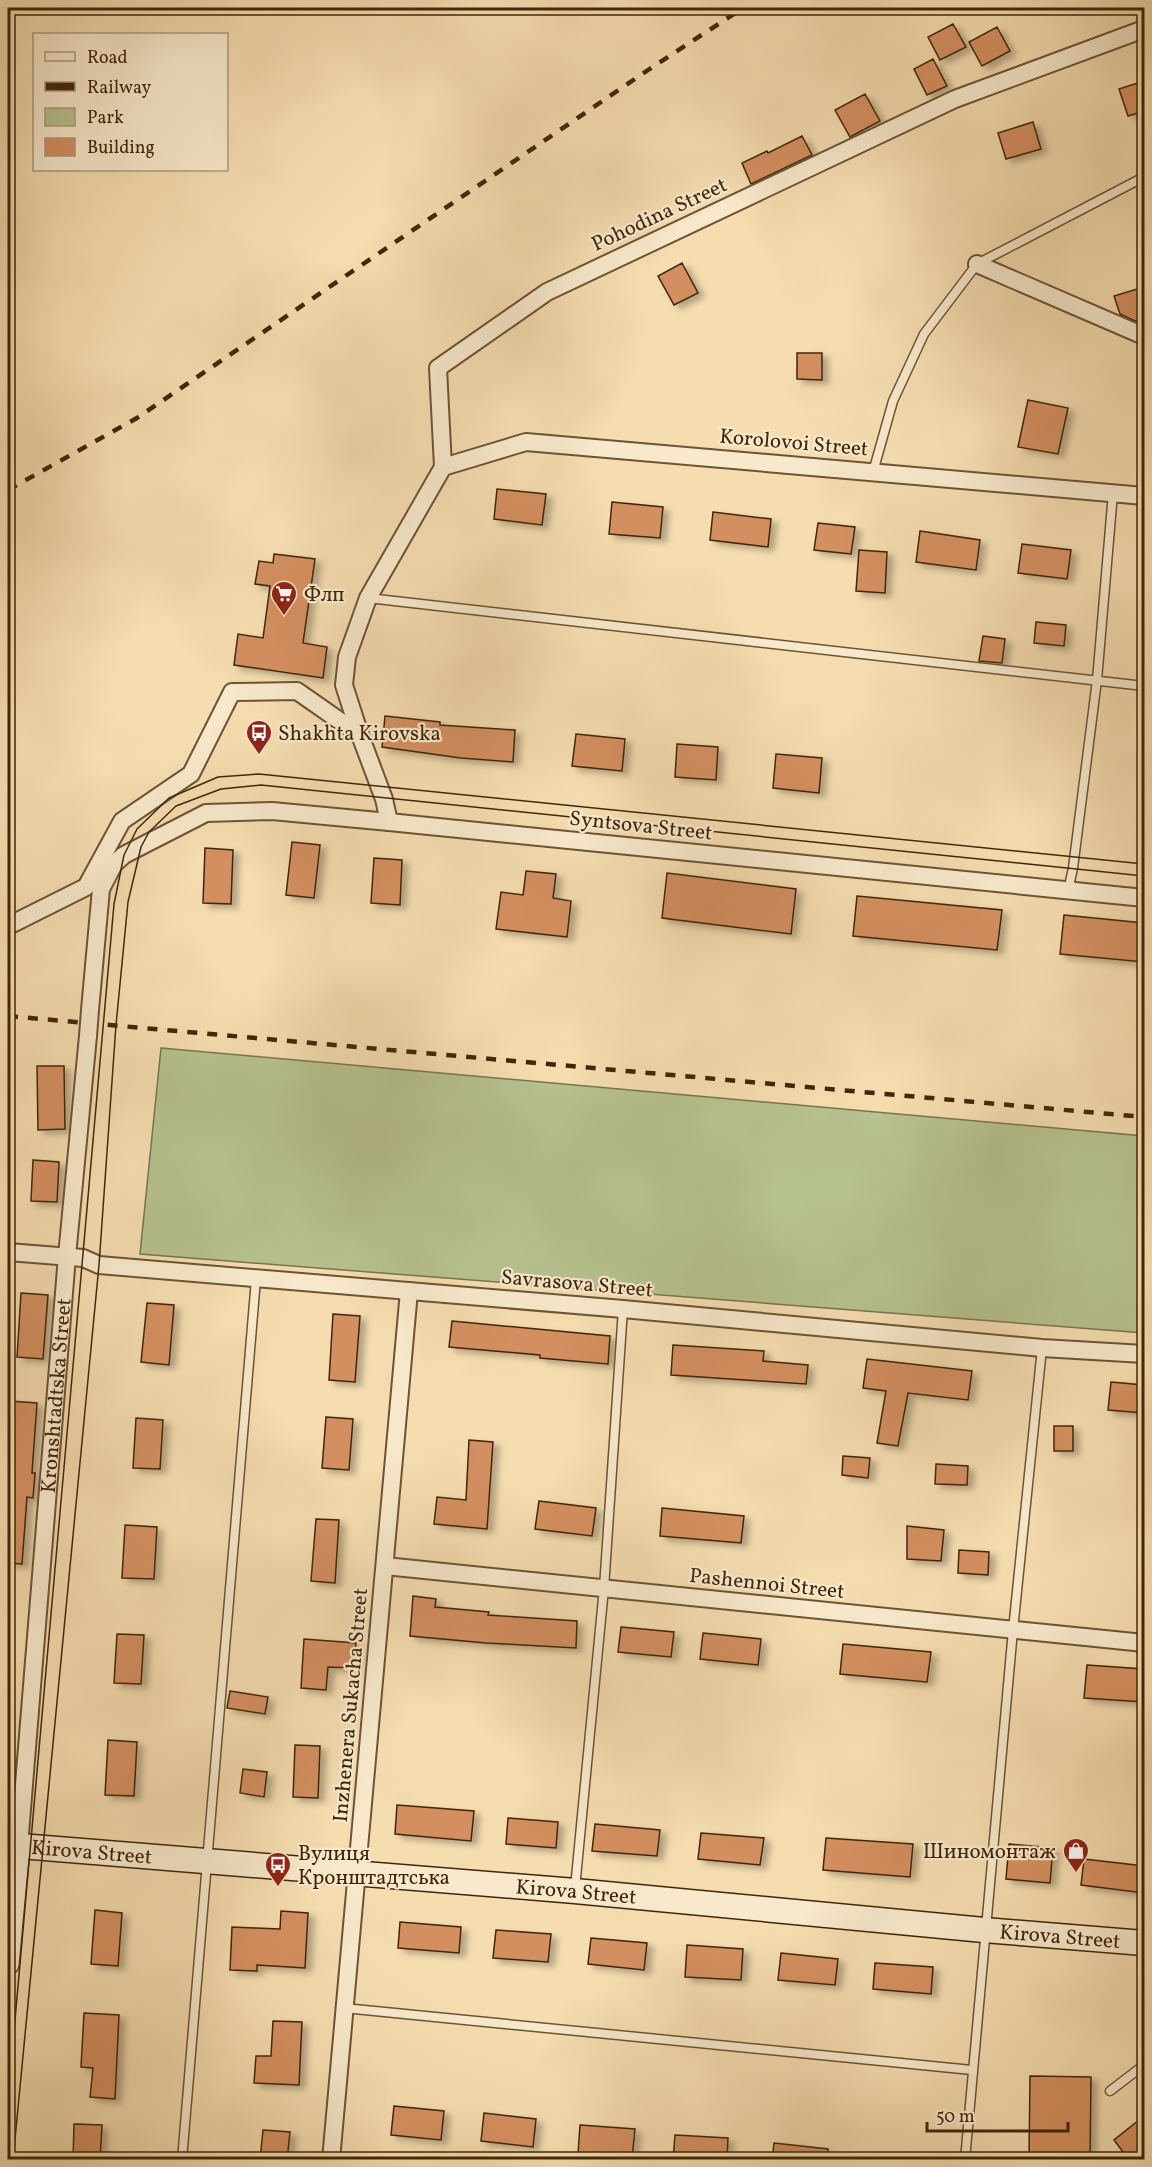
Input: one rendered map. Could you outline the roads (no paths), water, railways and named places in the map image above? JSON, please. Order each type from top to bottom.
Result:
[{"type":"main road","name":"Kirova Street","points":[[13,1846],[575,1892],[1144,1943]]},
{"type":"street","name":"Pohodina Street","points":[[443,466],[438,368],[547,292],[955,99],[1144,29]]},
{"type":"street","points":[[977,264],[1144,336]]},
{"type":"street","name":"Korolovoi Street","points":[[443,466],[526,442],[1144,495]]},
{"type":"street","points":[[389,822],[384,799],[344,685],[348,657],[368,598],[443,466]]},
{"type":"street","points":[[8,926],[86,887],[122,821],[191,774],[232,692],[297,691],[360,735]]},
{"type":"street","name":"Syntsova Street","points":[[141,847],[206,813],[272,811],[1144,898]]},
{"type":"street","name":"Kronshtadtska Street","points":[[8,1964],[13,1846],[101,889],[114,864],[124,855],[141,847]]},
{"type":"street","name":"Savrasova Street","points":[[8,1252],[83,1258],[99,1266],[623,1309],[1042,1348],[1144,1354]]},
{"type":"street","name":"Inzhenera Sukacha Street","points":[[333,2159],[344,2008],[409,1291]]},
{"type":"street","name":"Pashennoi Street","points":[[385,1566],[1144,1643]]},
{"type":"lane","points":[[873,472],[893,401],[924,334],[977,264],[1144,177]]},
{"type":"lane","points":[[1068,891],[1073,868],[1097,680],[1113,493]]},
{"type":"lane","points":[[368,598],[1144,686]]},
{"type":"lane","points":[[182,2160],[256,1279]]},
{"type":"lane","points":[[575,1892],[604,1588],[623,1309]]},
{"type":"lane","points":[[965,2160],[984,1930],[1042,1348]]},
{"type":"lane","points":[[344,2008],[972,2070]]},
{"type":"lane","points":[[1110,2091],[1144,2065]]},
{"type":"tram line","points":[[8,2099],[114,904],[124,855],[137,829],[169,798],[218,777],[259,774],[1144,864]]},
{"type":"tram line","points":[[13,2160],[99,1265],[116,1025],[128,902],[141,847],[149,832],[176,806],[221,789],[261,785],[1144,876]]},
{"type":"railway","points":[[8,490],[137,418],[648,70],[743,8]]},
{"type":"railway","points":[[8,1016],[1144,1117]]},
{"type":"place","name":"Флп","points":[[284,617]]},
{"type":"place","name":"Shakhta Kirovska","points":[[259,756]]},
{"type":"place","name":"Шиномонтаж","points":[[1076,1874]]},
{"type":"place","name":"Вулиця Кронштадтська","points":[[278,1888]]}]
